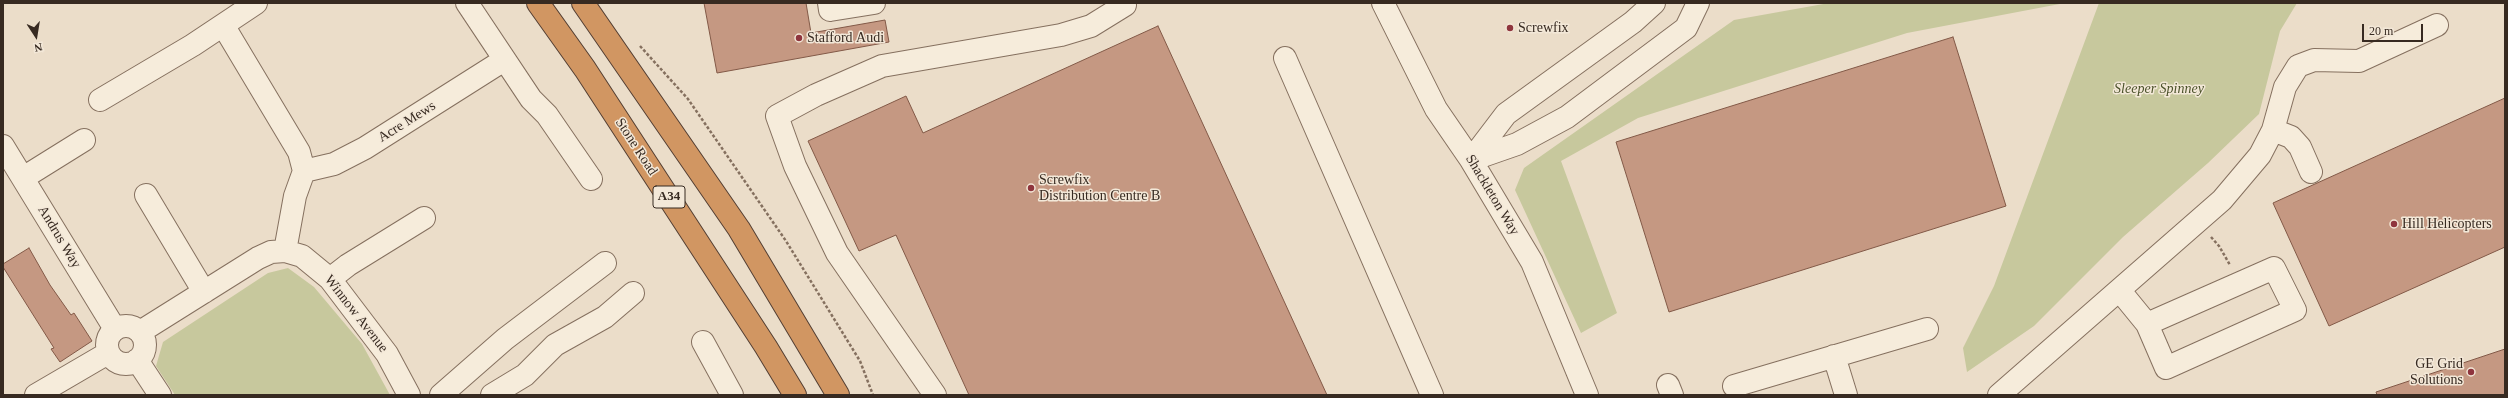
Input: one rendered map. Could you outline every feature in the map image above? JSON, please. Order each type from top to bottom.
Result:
[{"type":"highway","name":"Stone Road","points":[[538,3],[594,82],[766,347],[795,395]]},
{"type":"highway","name":"A34","points":[[583,3],[624,59],[739,229],[838,395]]},
{"type":"street","points":[[466,3],[531,99],[547,115],[591,179]]},
{"type":"street","points":[[829,3],[830,10],[874,3]]},
{"type":"street","name":"Shackleton Way","points":[[1383,3],[1436,109],[1471,160],[1532,262],[1586,395]]},
{"type":"street","points":[[1471,160],[1506,114],[1633,22],[1654,3]]},
{"type":"street","points":[[1471,160],[1517,144],[1567,117],[1686,28],[1698,3]]},
{"type":"street","points":[[100,100],[193,45],[254,4]]},
{"type":"street","points":[[935,395],[837,254],[795,166],[777,116],[816,95],[882,66],[1062,35],[1091,26],[1124,6]]},
{"type":"street","points":[[223,25],[299,152],[304,171],[295,196],[285,251]]},
{"type":"street","points":[[1999,395],[2120,291],[2222,200],[2248,172],[2273,130],[2285,87],[2298,66],[2314,60],[2359,61],[2437,25]]},
{"type":"street","points":[[1285,58],[1432,395]]},
{"type":"street","name":"Acre Mews","points":[[304,171],[334,164],[365,148],[504,60]]},
{"type":"street","points":[[2273,130],[2291,137],[2312,172]]},
{"type":"street","points":[[23,178],[84,140]]},
{"type":"street","name":"Andrus Way","points":[[3,146],[115,329]]},
{"type":"street","points":[[146,195],[204,292]]},
{"type":"street","points":[[330,279],[348,265],[424,218]]},
{"type":"street","name":"Winnow Avenue","points":[[140,332],[258,258],[271,252],[285,251],[302,256],[330,279],[387,354],[409,395]]},
{"type":"street","points":[[441,395],[505,339],[605,263]]},
{"type":"street","points":[[2120,291],[2147,324],[2166,368],[2295,310],[2274,268],[2147,324]]},
{"type":"street","points":[[492,395],[525,375],[555,345],[605,317],[633,293]]},
{"type":"street","points":[[127,326],[140,332],[145,344],[141,355],[137,360],[125,364],[112,359],[108,354],[107,341],[115,329],[127,326]]},
{"type":"street","points":[[1734,386],[1927,329]]},
{"type":"street","points":[[703,342],[732,395]]},
{"type":"street","points":[[36,395],[108,354]]},
{"type":"street","points":[[1834,356],[1846,395]]},
{"type":"street","points":[[137,360],[160,395]]},
{"type":"path","points":[[637,42],[688,99],[786,241],[860,361],[873,395]]},
{"type":"path","points":[[2197,222],[2219,246],[2240,283]]},
{"type":"green space","points":[[1829,3],[2065,3],[1907,33],[1638,118],[1561,161],[1617,313],[1581,333],[1515,190],[1524,168],[1734,20]]},
{"type":"green space","name":"Sleeper Spinney","points":[[2099,3],[2297,3],[2280,31],[2259,114],[2208,163],[2123,237],[2034,326],[1967,372],[1963,348],[1994,286]]},
{"type":"green space","points":[[288,268],[314,287],[362,344],[390,395],[175,395],[156,366],[163,342],[268,273]]},
{"type":"building","name":"Stafford Audi","points":[[704,3],[806,3],[811,33],[885,20],[889,42],[717,73]]},
{"type":"building","name":"Screwfix Distribution Centre B","points":[[1158,26],[1327,395],[969,395],[896,235],[859,251],[808,141],[906,96],[923,133]]},
{"type":"building","points":[[1953,37],[2006,206],[1669,312],[1616,142]]},
{"type":"building","name":"Hill Helicopters","points":[[2505,98],[2505,247],[2329,326],[2273,203]]},
{"type":"building","points":[[29,248],[50,285],[71,315],[74,313],[92,341],[60,362],[51,349],[54,348],[3,267],[3,264]]},
{"type":"building","name":"GE Grid Solutions","points":[[2505,349],[2505,395],[2377,395],[2376,392]]},
{"type":"place","name":"Screwfix","points":[[1510,28]]},
{"type":"place","name":"Stafford Audi","points":[[799,38]]},
{"type":"place","name":"Screwfix Distribution Centre B","points":[[1031,188]]},
{"type":"place","name":"Hill Helicopters","points":[[2394,224]]},
{"type":"place","name":"GE Grid Solutions","points":[[2471,372]]}]
